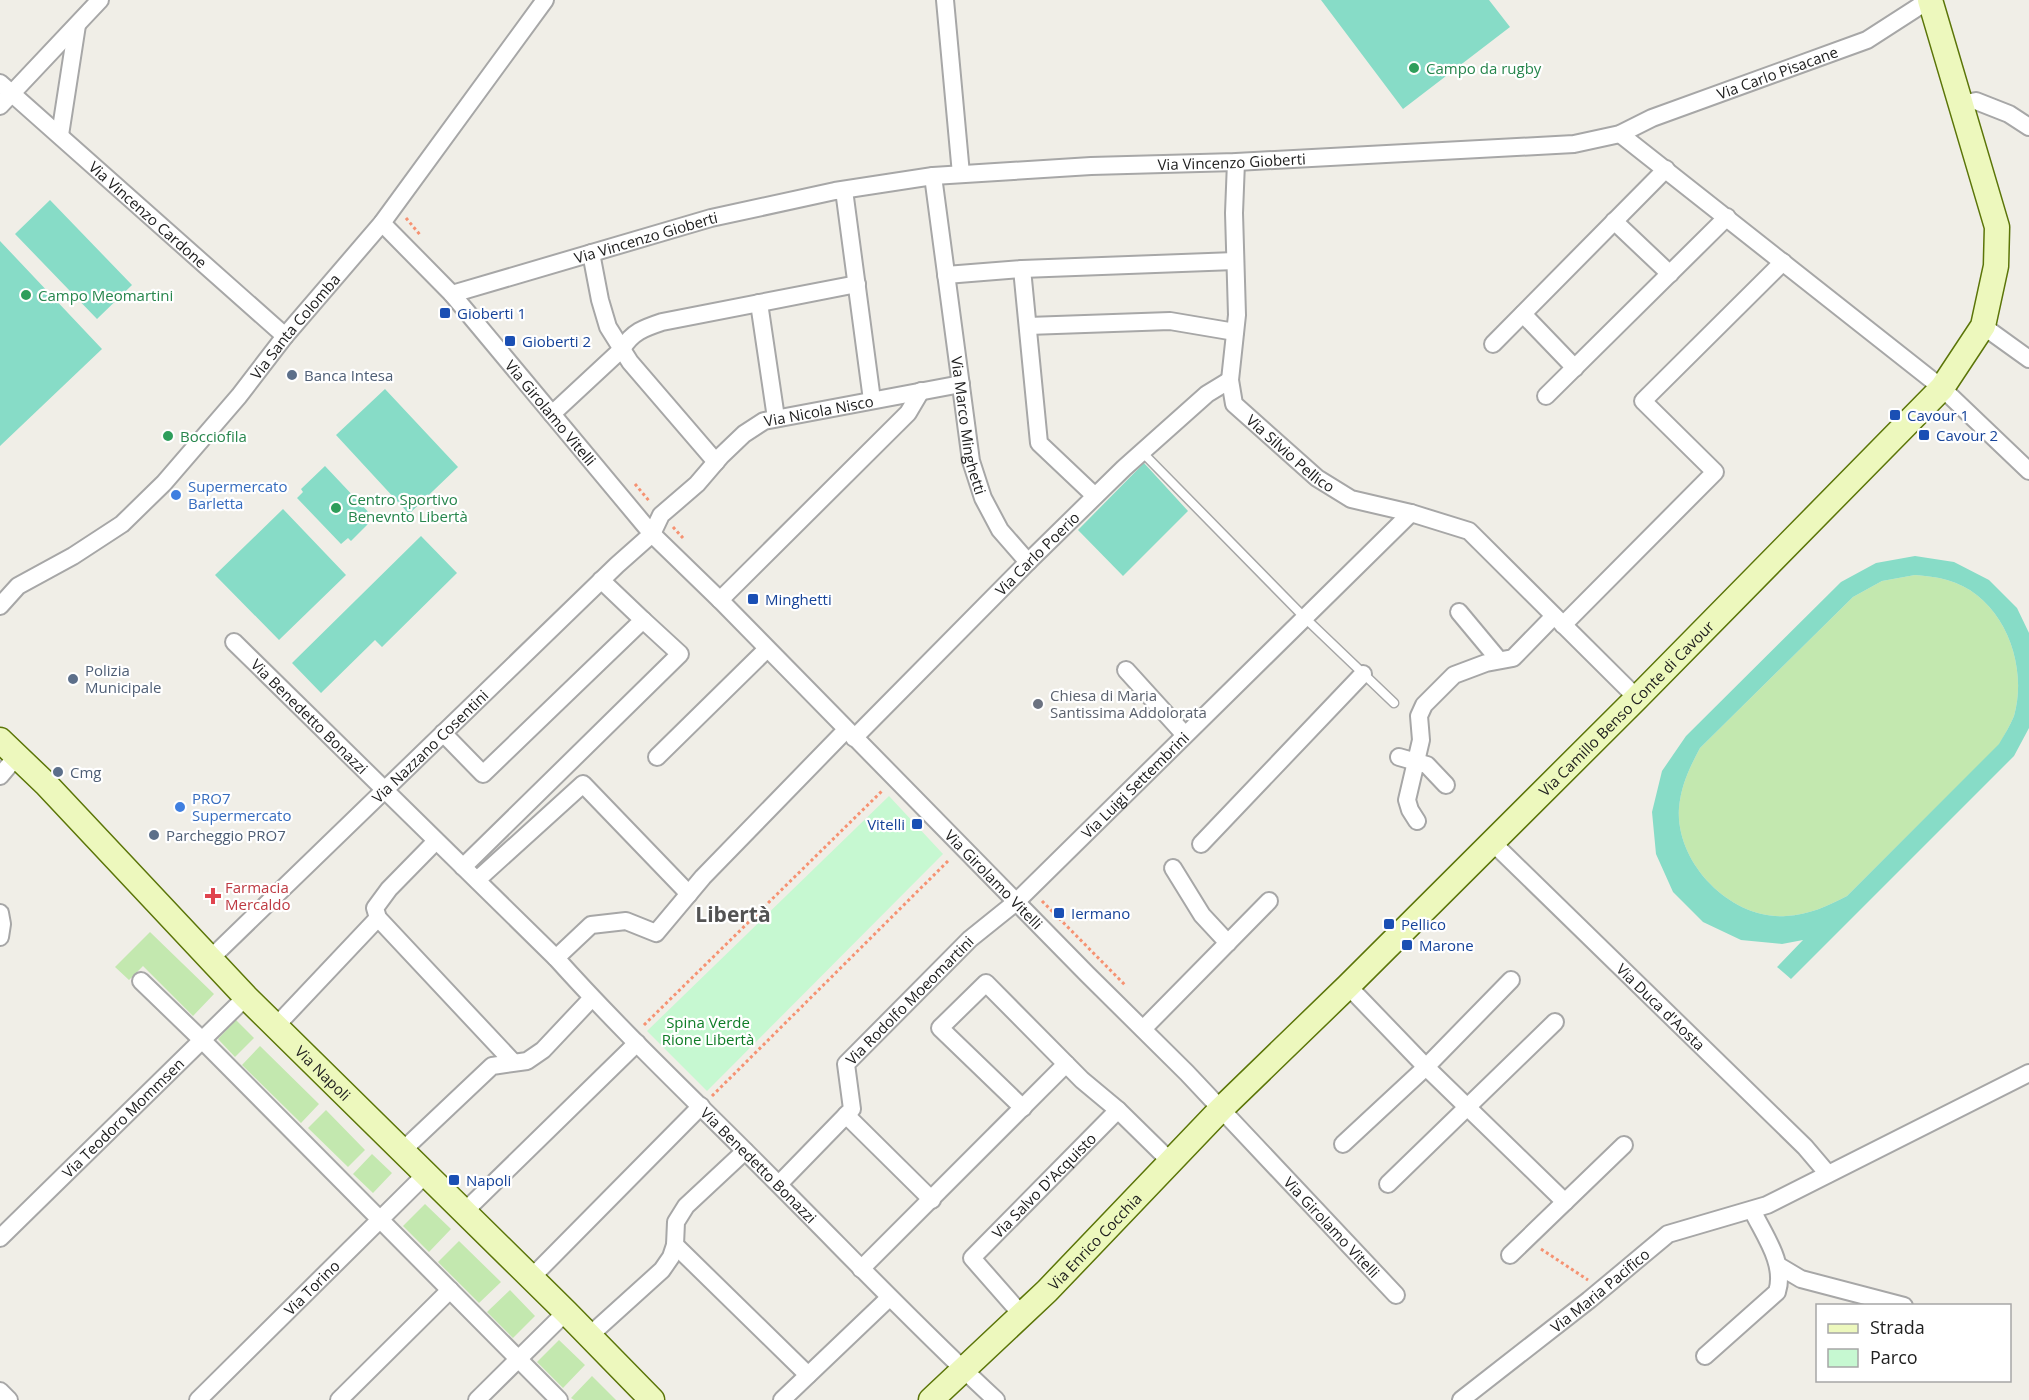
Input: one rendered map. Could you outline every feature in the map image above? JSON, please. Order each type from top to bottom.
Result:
[{"type":"main road","points":[[1929,0],[1997,227],[1996,267],[1983,326]]},
{"type":"main road","name":"Via Camillo Benso Conte di Cavour","points":[[1221,1109],[1637,698],[1942,388],[1983,326]]},
{"type":"main road","name":"Via Napoli","points":[[8,749],[46,784],[246,997],[566,1312],[652,1400]]},
{"type":"main road","name":"Via Enrico Cocchia","points":[[932,1400],[1022,1315],[1221,1109]]},
{"type":"street","points":[[4,94],[100,0]]},
{"type":"street","name":"Via Santa Colomba","points":[[0,606],[18,586],[73,556],[122,524],[164,483],[382,223],[545,0]]},
{"type":"street","points":[[945,0],[961,174]]},
{"type":"street","name":"Via Carlo Pisacane","points":[[1620,134],[1653,118],[1867,40],[1929,0]]},
{"type":"street","points":[[60,135],[77,25]]},
{"type":"street","name":"Via Vincenzo Cardone","points":[[4,94],[60,135],[285,336]]},
{"type":"street","points":[[1960,104],[1976,101],[2009,114],[2029,127]]},
{"type":"street","points":[[1620,134],[1942,388],[2029,471]]},
{"type":"street","name":"Via Vincenzo Gioberti","points":[[452,294],[711,218],[844,190],[933,176],[1091,166],[1236,162],[1574,144],[1620,134]]},
{"type":"street","name":"Via Silvio Pellico","points":[[1236,162],[1234,213],[1237,315],[1230,380],[1234,404],[1317,478],[1351,499],[1411,513],[1469,531],[1637,698]]},
{"type":"street","points":[[1493,344],[1666,169]]},
{"type":"street","name":"Via Marco Minghetti","points":[[933,176],[971,461],[983,498],[1000,530],[1028,562]]},
{"type":"street","points":[[844,190],[872,400]]},
{"type":"street","points":[[1546,396],[1727,217]]},
{"type":"street","points":[[1614,221],[1670,274]]},
{"type":"street","name":"Via Girolamo Vitelli","points":[[382,223],[452,294],[652,534],[1143,1029],[1396,1295]]},
{"type":"street","points":[[591,253],[608,327],[630,362],[716,462]]},
{"type":"street","points":[[946,275],[1022,269],[1235,261]]},
{"type":"street","points":[[1417,821],[1407,800],[1421,740],[1419,716],[1424,705],[1454,675],[1486,663],[1512,658],[1559,620],[1715,472],[1643,401],[1783,262]]},
{"type":"street","points":[[1022,269],[1039,443],[1095,496]]},
{"type":"street","points":[[552,414],[622,349],[628,338],[637,330],[662,322],[857,284]]},
{"type":"street","points":[[759,303],[776,418]]},
{"type":"street","points":[[1523,314],[1575,368]]},
{"type":"street","points":[[1028,326],[1170,321],[1235,332]]},
{"type":"street","points":[[1983,326],[2029,359]]},
{"type":"street","name":"Via Carlo Poerio","points":[[850,734],[1142,452],[1207,394],[1230,380]]},
{"type":"street","name":"Via Nicola Nisco","points":[[652,534],[662,515],[697,484],[744,434],[764,421],[961,384]]},
{"type":"street","points":[[720,600],[909,413],[921,392]]},
{"type":"street","name":"Via Luigi Settembrini","points":[[1016,902],[1411,513]]},
{"type":"street","name":"Via Nazzano Cosentini","points":[[210,959],[601,580],[652,534]]},
{"type":"street","points":[[463,867],[680,654],[601,580]]},
{"type":"street","points":[[1459,612],[1499,660]]},
{"type":"street","points":[[443,733],[483,774],[643,620]]},
{"type":"street","name":"Via Benedetto Bonazzi","points":[[234,642],[556,958],[592,998],[963,1370]]},
{"type":"street","points":[[657,757],[766,649]]},
{"type":"street","points":[[1126,670],[1185,735]]},
{"type":"street","points":[[1201,844],[1363,674]]},
{"type":"street","points":[[556,958],[591,925],[626,921],[656,933],[703,876],[850,734]]},
{"type":"street","points":[[0,776],[8,749]]},
{"type":"street","points":[[1399,757],[1427,765],[1446,785]]},
{"type":"street","points":[[477,880],[583,784],[689,894]]},
{"type":"street","points":[[436,841],[389,889],[375,908],[378,918],[513,1062]]},
{"type":"street","name":"Via Duca d'Aosta","points":[[1492,842],[1805,1147],[1828,1173]]},
{"type":"street","points":[[1173,868],[1202,915],[1228,943]]},
{"type":"street","points":[[1143,1029],[1269,901]]},
{"type":"street","name":"Via Rodolfo Moeomartini","points":[[846,1115],[852,1109],[846,1064],[970,939],[1016,902]]},
{"type":"street","points":[[0,913],[2,924],[0,937]]},
{"type":"street","points":[[276,1026],[378,918]]},
{"type":"street","points":[[1342,1144],[1426,1067],[1511,980]]},
{"type":"street","points":[[141,981],[559,1400]]},
{"type":"street","points":[[1023,1108],[940,1028],[986,982],[1082,1080],[1118,1110],[1170,1161]]},
{"type":"street","points":[[1348,986],[1426,1067],[1565,1202]]},
{"type":"street","name":"Via Teodoro Mommsen","points":[[0,1238],[246,997]]},
{"type":"street","points":[[402,1151],[492,1066],[527,1061],[543,1050],[592,998]]},
{"type":"street","points":[[1388,1184],[1555,1022]]},
{"type":"street","points":[[464,1212],[634,1040]]},
{"type":"street","points":[[861,1269],[1066,1064]]},
{"type":"street","name":"Via Maria Pacifico","points":[[1461,1400],[1602,1290],[1668,1234],[1767,1205],[2029,1073]]},
{"type":"street","points":[[531,1278],[701,1107]]},
{"type":"street","name":"Via Salvo D'Acquisto","points":[[1022,1315],[972,1258],[1118,1110]]},
{"type":"street","points":[[779,1184],[846,1115],[932,1200]]},
{"type":"street","points":[[1510,1255],[1624,1145]]},
{"type":"street","points":[[589,1336],[663,1270],[672,1257],[676,1222],[686,1206],[746,1151]]},
{"type":"street","name":"Via Torino","points":[[198,1400],[426,1174]]},
{"type":"street","points":[[1705,1356],[1777,1292],[1781,1280],[1779,1266],[1752,1209]]},
{"type":"street","points":[[675,1245],[808,1375]]},
{"type":"street","points":[[1779,1266],[1801,1279],[1900,1304]]},
{"type":"street","points":[[339,1400],[450,1290]]},
{"type":"street","points":[[783,1400],[889,1298]]},
{"type":"street","points":[[477,1400],[566,1312]]},
{"type":"street","points":[[963,1370],[996,1400]]},
{"type":"street","points":[[0,1390],[9,1400]]},
{"type":"lane","points":[[1142,452],[1304,617],[1394,703]]},
{"type":"path","points":[[399,199],[403,215],[425,241]]},
{"type":"path","points":[[632,480],[685,540]]},
{"type":"path","points":[[634,1040],[882,791]]},
{"type":"path","points":[[701,1107],[949,860]]},
{"type":"path","points":[[1029,888],[1130,990]]},
{"type":"path","points":[[1526,1239],[1602,1290]]},
{"type":"green space","name":"Campo da rugby","points":[[1321,0],[1489,0],[1510,27],[1403,109]]},
{"type":"green space","points":[[50,200],[132,285],[97,319],[15,234]]},
{"type":"green space","name":"Campo Meomartini","points":[[0,241],[102,349],[0,446]]},
{"type":"green space","points":[[385,389],[458,467],[409,514],[336,435]]},
{"type":"green space","points":[[1144,463],[1188,511],[1123,576],[1078,530]]},
{"type":"green space","name":"Centro Sportivo Benevnto Libertà","points":[[325,466],[374,518],[351,541],[348,538],[341,544],[297,498],[303,492],[301,489]]},
{"type":"green space","points":[[283,509],[346,575],[279,640],[215,575]]},
{"type":"green space","points":[[421,536],[457,573],[382,647],[375,640],[321,693],[292,663]]},
{"type":"green space","points":[[1915,556],[1954,562],[1989,580],[2017,608],[2029,633],[2029,728],[2014,756],[1791,979],[1777,967],[1803,940],[1782,944],[1741,940],[1703,922],[1673,892],[1656,854],[1652,812],[1662,771],[1686,736],[1841,582],[1876,563]],"holes":[[[1915,575],[1943,579],[1966,588],[1983,600],[1996,616],[2007,634],[2018,674],[2018,696],[2011,723],[1999,744],[1847,896],[1802,914],[1765,915],[1746,909],[1727,898],[1710,884],[1686,849],[1680,829],[1679,808],[1684,784],[1696,755],[1700,748],[1853,597],[1882,581]]]},
{"type":"green space","points":[[1915,575],[1943,579],[1966,588],[1983,600],[1996,616],[2007,634],[2018,674],[2018,696],[2011,723],[1999,745],[1847,896],[1802,914],[1765,915],[1746,909],[1727,898],[1710,884],[1686,849],[1680,829],[1679,808],[1684,784],[1696,755],[1700,748],[1853,597],[1882,581]]},
{"type":"green space","name":"Spina Verde Rione Libertà","points":[[889,796],[943,854],[707,1091],[647,1031]]},
{"type":"green space","points":[[150,932],[214,994],[193,1016],[143,966],[129,980],[115,967]]},
{"type":"green space","points":[[236,1020],[254,1038],[235,1057],[218,1039]]},
{"type":"green space","points":[[260,1046],[319,1104],[301,1123],[242,1065]]},
{"type":"green space","points":[[326,1110],[365,1150],[348,1167],[308,1128]]},
{"type":"green space","points":[[372,1154],[392,1173],[373,1193],[353,1174]]},
{"type":"green space","points":[[425,1204],[451,1229],[429,1252],[403,1226]]},
{"type":"green space","points":[[459,1241],[501,1282],[479,1303],[438,1262]]},
{"type":"green space","points":[[510,1290],[535,1316],[513,1338],[487,1312]]},
{"type":"green space","points":[[559,1340],[585,1365],[563,1388],[537,1362]]},
{"type":"green space","points":[[592,1376],[616,1400],[574,1400],[571,1398]]},
{"type":"place","name":"Campo da rugby","points":[[1414,68]]},
{"type":"place","name":"Campo Meomartini","points":[[26,295]]},
{"type":"place","name":"Gioberti 1","points":[[445,313]]},
{"type":"place","name":"Gioberti 2","points":[[510,341]]},
{"type":"place","name":"Banca Intesa","points":[[292,375]]},
{"type":"place","name":"Cavour 1","points":[[1895,415]]},
{"type":"place","name":"Cavour 2","points":[[1924,435]]},
{"type":"place","name":"Bocciofila","points":[[168,436]]},
{"type":"place","name":"Supermercato Barletta","points":[[176,495]]},
{"type":"place","name":"Centro Sportivo Benevnto Libertà","points":[[336,508]]},
{"type":"place","name":"Minghetti","points":[[753,599]]},
{"type":"place","name":"Polizia Municipale","points":[[73,679]]},
{"type":"place","name":"Chiesa di Maria Santissima Addolorata","points":[[1038,704]]},
{"type":"place","name":"Cmg","points":[[58,772]]},
{"type":"place","name":"PRO7 Supermercato","points":[[180,807]]},
{"type":"place","name":"Vitelli","points":[[917,824]]},
{"type":"place","name":"Parcheggio PRO7","points":[[154,835]]},
{"type":"place","name":"Farmacia Mercaldo","points":[[213,896]]},
{"type":"place","name":"Iermano","points":[[1059,913]]},
{"type":"place","name":"Pellico","points":[[1389,924]]},
{"type":"place","name":"Marone","points":[[1407,945]]},
{"type":"place","name":"Napoli","points":[[454,1180]]},
{"type":"district","name":"Libertà","points":[[733,914]]}]
